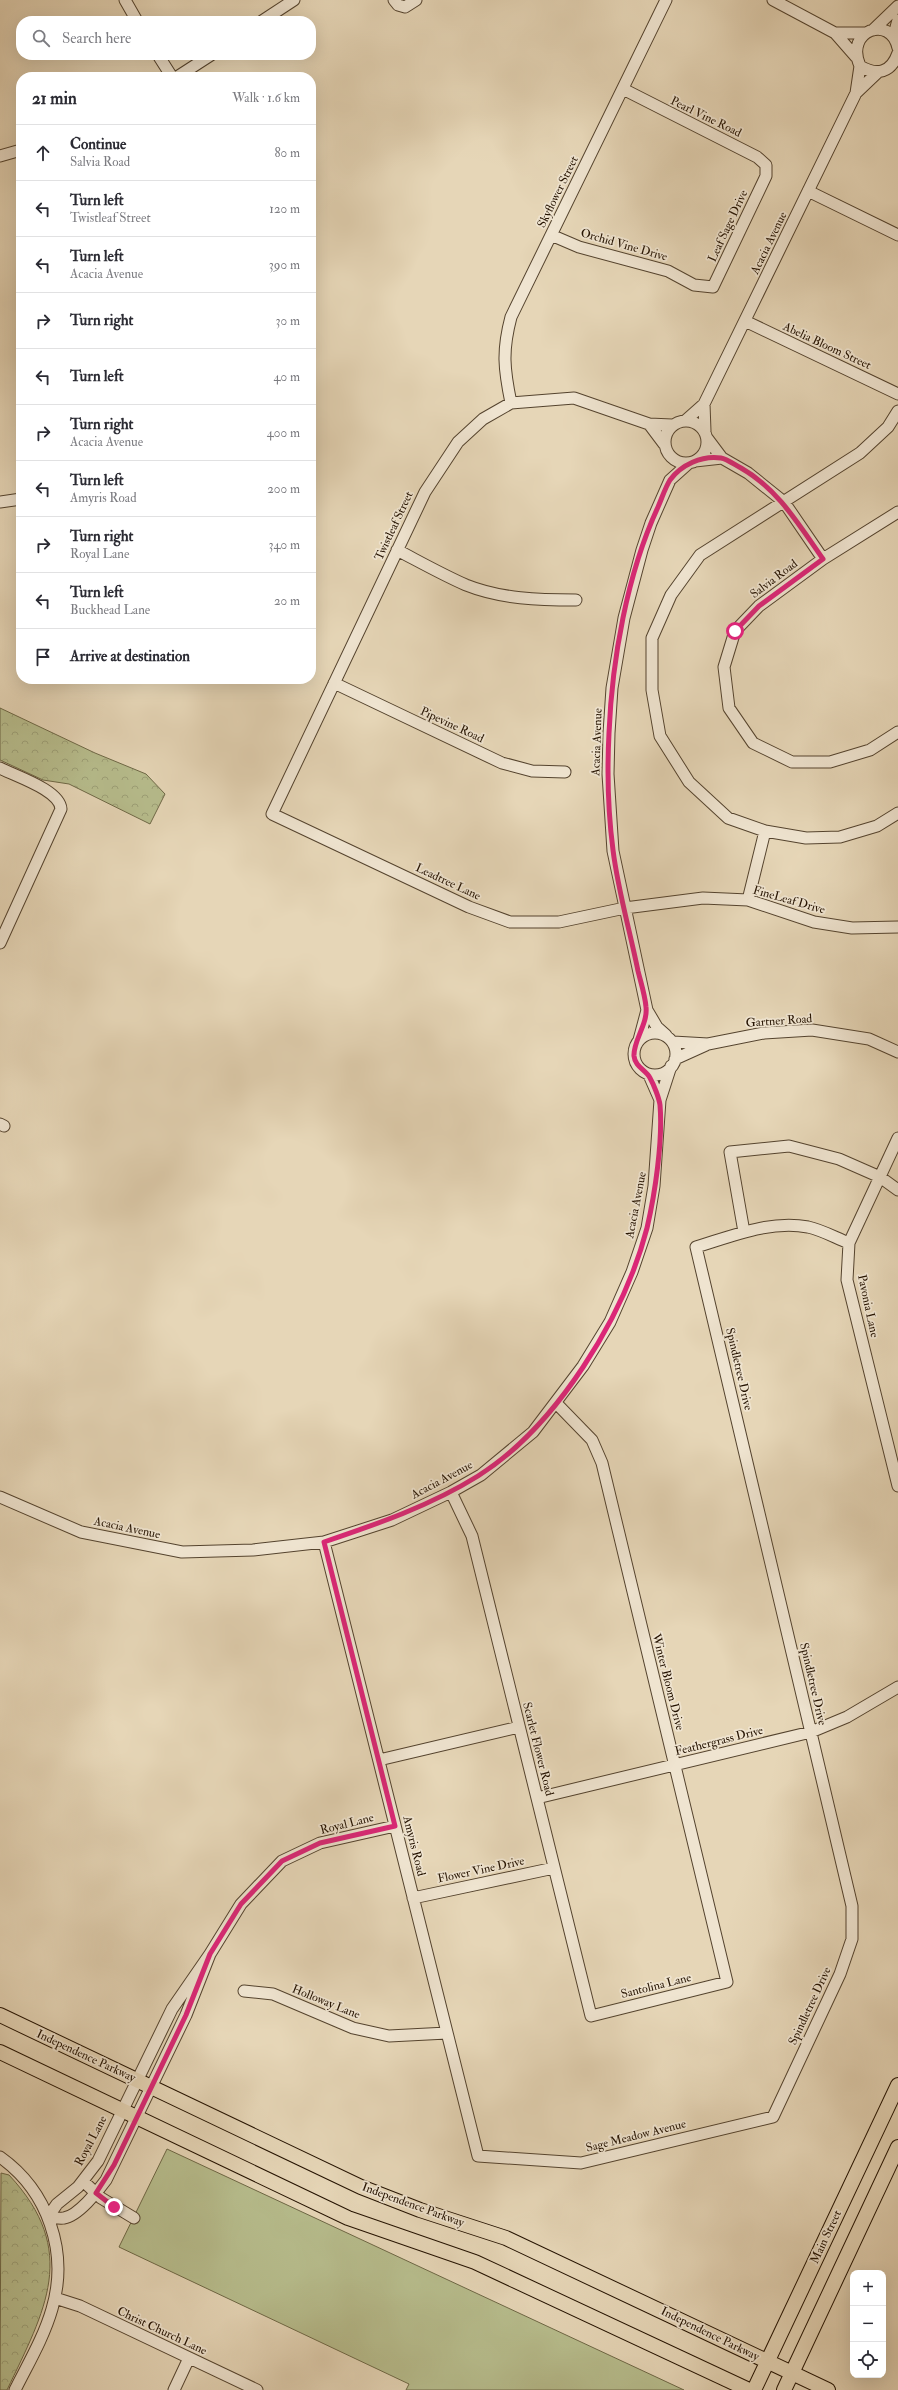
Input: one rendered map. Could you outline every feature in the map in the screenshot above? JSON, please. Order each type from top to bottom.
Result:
[{"type":"main road","name":"Independence Parkway","points":[[0,2015],[361,2187],[420,2210],[506,2238],[828,2390]]},
{"type":"main road","points":[[0,2052],[348,2218],[476,2262],[749,2390]]},
{"type":"main road","name":"Main Street","points":[[754,2390],[898,2085]]},
{"type":"main road","points":[[784,2390],[898,2148]]},
{"type":"street","points":[[125,0],[134,16]]},
{"type":"street","points":[[270,16],[294,0]]},
{"type":"street","points":[[394,0],[400,6],[405,7],[412,4],[416,0]]},
{"type":"street","name":"Skyflower Street","points":[[511,403],[504,370],[506,338],[511,317],[666,0]]},
{"type":"street","points":[[776,1],[836,33],[858,61],[888,71]]},
{"type":"street","points":[[856,93],[858,61],[857,43],[869,31],[898,8]]},
{"type":"street","points":[[856,93],[888,71],[895,62],[898,48],[895,31],[898,20]]},
{"type":"street","points":[[836,33],[884,30],[892,35],[898,48]]},
{"type":"street","points":[[161,60],[169,72]]},
{"type":"street","points":[[184,72],[202,60]]},
{"type":"street","name":"Pearl Vine Road","points":[[623,90],[757,156],[766,165],[766,176]]},
{"type":"street","name":"Acacia Avenue","points":[[686,420],[704,404],[856,93]]},
{"type":"street","points":[[0,156],[16,151]]},
{"type":"street","name":"Leaf Sage Drive","points":[[713,287],[766,176]]},
{"type":"street","points":[[808,191],[898,235]]},
{"type":"street","name":"Orchid Vine Drive","points":[[551,235],[579,247],[668,271],[694,285],[713,287]]},
{"type":"street","name":"Abelia Bloom Street","points":[[745,321],[898,394]]},
{"type":"street","name":"Twistleaf Street","points":[[272,814],[425,492],[458,442],[483,419],[511,403],[574,398],[649,424],[672,425]]},
{"type":"street","name":"Acacia Avenue","points":[[704,404],[706,434]]},
{"type":"street","points":[[898,411],[888,427],[860,453],[700,555],[671,595],[652,638],[652,690],[660,736],[689,782],[728,818],[765,831],[806,838],[840,837],[877,826],[898,813]]},
{"type":"street","points":[[664,444],[667,430],[672,425],[686,420],[700,425],[722,458],[748,472],[784,502],[823,559]]},
{"type":"street","points":[[649,424],[664,444],[670,456],[675,461],[692,462],[722,458]]},
{"type":"street","points":[[692,462],[705,452],[706,434]]},
{"type":"street","name":"Acacia Avenue","points":[[647,1010],[613,851],[610,812],[609,740],[612,688],[624,618],[642,550],[651,523],[670,480],[670,456]]},
{"type":"street","name":"Acacia Avenue","points":[[670,480],[692,462]]},
{"type":"street","points":[[0,502],[16,500]]},
{"type":"street","name":"Salvia Road","points":[[898,512],[823,559],[759,606],[735,631],[724,667],[729,708],[753,743],[792,762],[830,762],[870,750],[898,732]]},
{"type":"street","points":[[397,550],[467,585],[497,594],[538,600],[576,600]]},
{"type":"street","name":"Pipevine Road","points":[[334,683],[502,763],[532,771],[565,772]]},
{"type":"street","points":[[0,768],[52,794],[60,803],[59,814],[0,943]]},
{"type":"street","name":"Leadtree Lane","points":[[272,814],[469,907],[510,922],[559,922],[625,908]]},
{"type":"street","points":[[748,900],[765,831]]},
{"type":"street","name":"FineLeaf Drive","points":[[625,908],[703,898],[748,900],[814,922],[852,928],[898,927]]},
{"type":"street","points":[[647,1010],[657,1027],[670,1038],[673,1062],[660,1100]]},
{"type":"street","points":[[647,1010],[634,1056],[637,1064],[649,1075],[660,1100]]},
{"type":"street","name":"Gartner Road","points":[[708,1044],[764,1033],[812,1030],[869,1039],[898,1052]]},
{"type":"street","points":[[638,1042],[644,1036],[652,1032],[670,1038],[708,1044]]},
{"type":"street","points":[[649,1075],[665,1072],[673,1062],[708,1044]]},
{"type":"street","name":"Acacia Avenue","points":[[0,1497],[81,1532],[182,1552],[253,1550],[324,1542],[392,1520],[451,1492],[481,1475],[533,1432],[584,1366],[610,1322],[632,1272],[647,1228],[654,1186],[660,1100]]},
{"type":"street","name":"Pavonia Lane","points":[[898,1138],[849,1243],[847,1280],[898,1486]]},
{"type":"street","points":[[849,1243],[809,1227],[775,1225],[744,1232],[730,1152],[789,1146],[839,1159],[880,1177],[898,1190]]},
{"type":"street","name":"Spindletree Drive","points":[[744,1232],[696,1247],[852,1906],[852,1939],[840,1974],[773,2116]]},
{"type":"street","name":"Winter Bloom Drive","points":[[556,1403],[592,1440],[602,1463],[727,1982]]},
{"type":"street","name":"Scarlet Flower Road","points":[[451,1492],[472,1536],[591,2016]]},
{"type":"street","name":"Amyris Road","points":[[324,1542],[478,2156]]},
{"type":"street","name":"Feathergrass Drive","points":[[537,1798],[811,1732],[847,1717],[898,1687]]},
{"type":"street","points":[[379,1760],[519,1727]]},
{"type":"street","name":"Royal Lane","points":[[48,2217],[57,2204],[83,2182],[98,2161],[136,2080],[172,2009],[210,1954],[241,1904],[282,1861],[320,1843],[395,1826]]},
{"type":"street","name":"Flower Vine Drive","points":[[413,1898],[554,1868]]},
{"type":"street","name":"Royal Lane","points":[[48,2217],[65,2218],[96,2193],[111,2171],[186,2015],[210,1954]]},
{"type":"street","name":"Santolina Lane","points":[[591,2016],[727,1982]]},
{"type":"street","name":"Holloway Lane","points":[[244,1990],[273,1994],[353,2028],[389,2036],[447,2033]]},
{"type":"street","name":"Sage Meadow Avenue","points":[[478,2156],[582,2163],[773,2116]]},
{"type":"street","points":[[1,2159],[29,2184],[48,2217],[55,2240],[58,2260],[55,2298],[48,2321],[15,2390]]},
{"type":"street","points":[[83,2182],[96,2193],[134,2218]]},
{"type":"street","name":"Christ Church Lane","points":[[55,2298],[80,2306],[257,2390]]},
{"type":"street","points":[[174,2390],[189,2358]]},
{"type":"green space","points":[[0,708],[95,753],[146,774],[165,794],[150,824],[69,784],[43,780],[0,760]]},
{"type":"green space","points":[[167,2149],[684,2390],[406,2390],[409,2384],[119,2247]]},
{"type":"green space","points":[[1,2173],[9,2175],[31,2203],[44,2229],[50,2255],[49,2281],[43,2307],[21,2361],[7,2390],[0,2390]]},
{"type":"route","points":[[114,2207],[96,2193],[106,2180],[114,2165],[186,2015],[210,1954],[241,1904],[282,1861],[320,1843],[395,1826],[324,1542],[392,1520],[451,1492],[481,1475],[533,1432],[584,1366],[610,1322],[632,1272],[647,1228],[654,1186],[658,1148],[660,1100],[649,1075],[637,1064],[634,1056],[635,1049],[643,1029],[647,1010],[613,851],[608,774],[609,733],[612,688],[617,654],[624,618],[642,550],[651,523],[670,480],[689,463],[695,461],[722,458],[748,472],[784,502],[823,559],[759,606],[735,631]]}]
